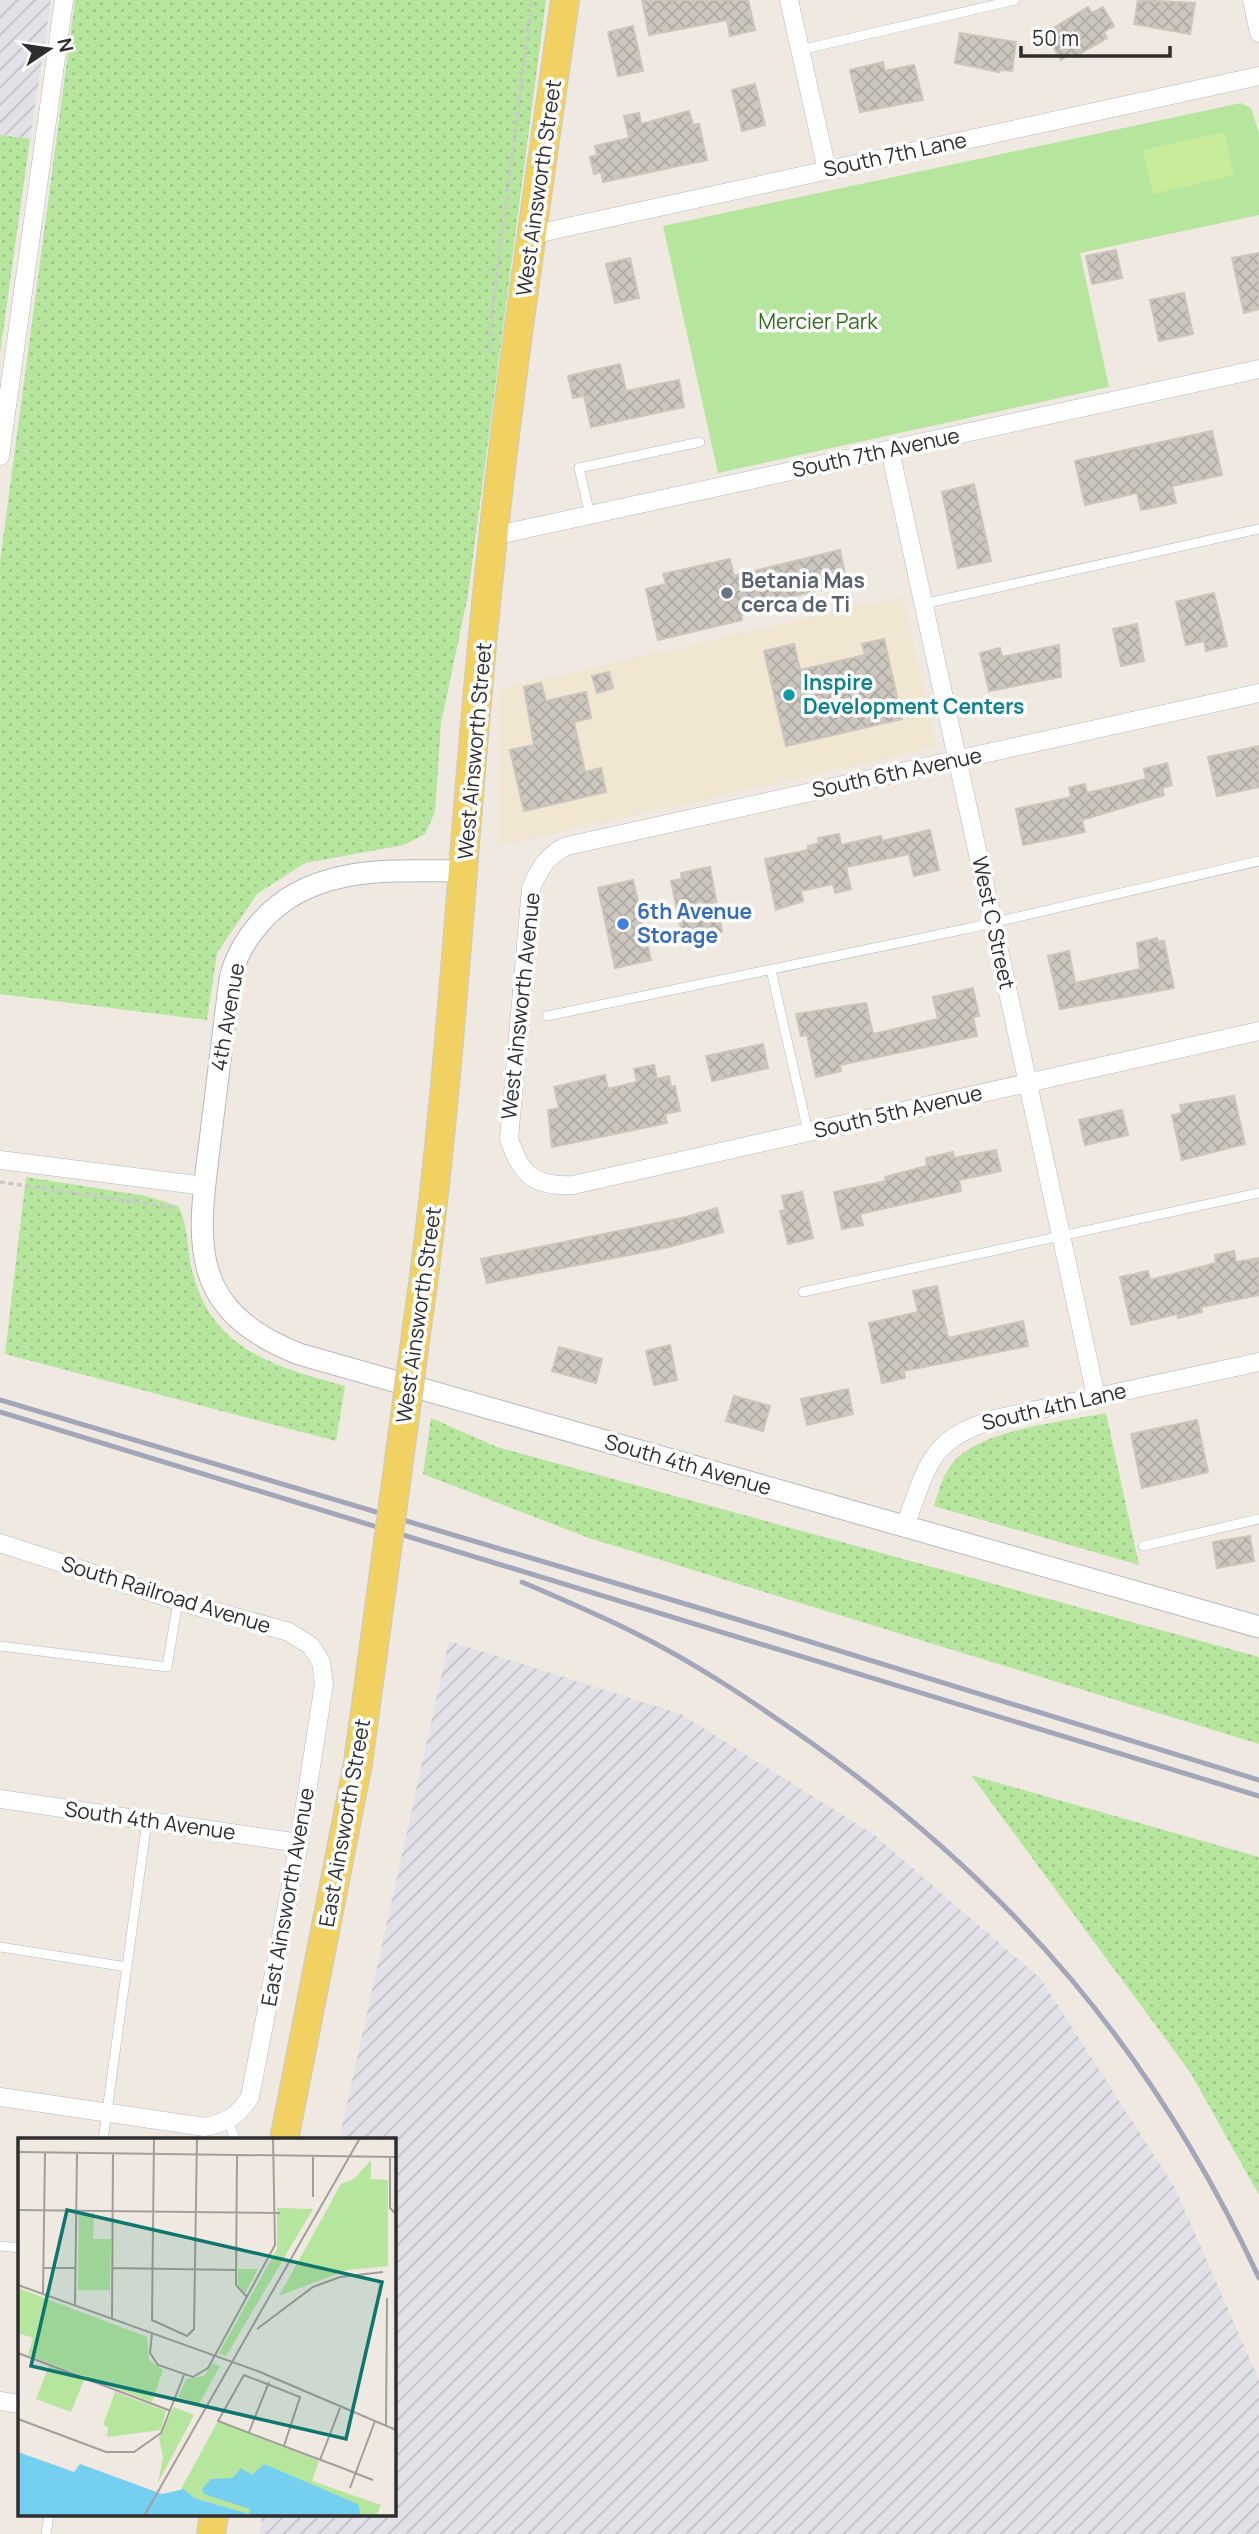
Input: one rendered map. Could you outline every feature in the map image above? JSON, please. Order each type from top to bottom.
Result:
[{"type":"main road","name":"West Ainsworth Street","points":[[393,1503],[440,1161],[493,537],[531,235],[565,0]]},
{"type":"main road","name":"East Ainsworth Street","points":[[284,2138],[351,1802],[393,1503]]},
{"type":"main road","points":[[211,2534],[214,2516]]},
{"type":"street","points":[[0,456],[64,0]]},
{"type":"street","points":[[789,0],[827,170]]},
{"type":"street","points":[[1252,0],[1259,33]]},
{"type":"street","name":"South 7th Lane","points":[[531,235],[1259,76]]},
{"type":"street","name":"South 7th Avenue","points":[[493,537],[1259,369]]},
{"type":"street","name":"West C Street","points":[[890,450],[1096,1396]]},
{"type":"street","name":"South 6th Avenue","points":[[541,865],[555,851],[567,846],[1259,693]]},
{"type":"street","name":"West Ainsworth Avenue","points":[[536,1181],[517,1163],[509,1139],[531,888],[541,865]]},
{"type":"street","name":"4th Avenue","points":[[201,1211],[230,979],[237,958],[251,933],[276,906],[295,893],[332,877],[411,871],[465,872]]},
{"type":"street","name":"South 5th Avenue","points":[[536,1181],[554,1186],[573,1185],[1259,1031]]},
{"type":"street","points":[[0,1160],[205,1186]]},
{"type":"street","name":"South 4th Avenue","points":[[201,1211],[204,1257],[211,1282],[242,1324],[278,1346],[1259,1627]]},
{"type":"street","name":"South 4th Lane","points":[[905,1527],[928,1464],[950,1438],[980,1424],[1096,1396],[1259,1362]]},
{"type":"street","name":"South Railroad Avenue","points":[[0,1543],[178,1601],[289,1632],[311,1646],[321,1662]]},
{"type":"street","name":"East Ainsworth Avenue","points":[[229,2122],[240,2113],[250,2097],[299,1843],[324,1684],[321,1662]]},
{"type":"street","name":"South 4th Avenue","points":[[0,1799],[299,1843]]},
{"type":"street","points":[[0,2097],[205,2127],[229,2122]]},
{"type":"street","points":[[0,2401],[18,2404]]},
{"type":"lane","points":[[800,50],[1015,0]]},
{"type":"lane","points":[[590,515],[579,468],[700,442]]},
{"type":"lane","points":[[923,604],[1259,529]]},
{"type":"lane","points":[[547,1016],[993,923],[1259,861]]},
{"type":"lane","points":[[771,970],[808,1132]]},
{"type":"lane","points":[[803,1292],[1259,1193]]},
{"type":"lane","points":[[1143,1546],[1259,1519]]},
{"type":"lane","points":[[0,1646],[167,1667],[178,1601]]},
{"type":"lane","points":[[103,2138],[147,1821]]},
{"type":"lane","points":[[0,1947],[127,1967]]},
{"type":"lane","points":[[229,2122],[234,2138]]},
{"type":"lane","points":[[0,2246],[18,2248]]},
{"type":"lane","points":[[46,2534],[49,2516]]},
{"type":"path","points":[[489,362],[491,320],[532,0]]},
{"type":"path","points":[[0,1182],[176,1208]]},
{"type":"shaded area","points":[[0,0],[51,0],[30,139],[0,135]]},
{"type":"shaded area","points":[[903,596],[937,747],[498,846],[500,689]]},
{"type":"shaded area","points":[[449,1641],[681,1714],[873,1834],[1041,1979],[1175,2188],[1259,2380],[1259,2534],[260,2534],[262,2516],[396,2516],[396,2138],[339,2138]]},
{"type":"green space","points":[[75,0],[546,0],[468,595],[441,723],[435,812],[425,834],[404,845],[305,863],[257,894],[217,953],[207,1020],[0,994],[0,562]]},
{"type":"green space","name":"Mercier Park","points":[[1241,103],[1251,108],[1259,133],[1259,215],[1080,253],[1109,387],[718,473],[663,226]]},
{"type":"green space","points":[[1224,132],[1234,175],[1153,194],[1143,150]]},
{"type":"green space","points":[[0,135],[30,139],[0,353]]},
{"type":"green space","points":[[26,1177],[146,1196],[178,1206],[184,1222],[193,1274],[202,1300],[216,1321],[232,1338],[272,1363],[345,1386],[336,1441],[5,1354]]},
{"type":"green space","points":[[1106,1413],[1139,1565],[934,1506],[949,1469],[957,1458],[971,1448],[1007,1433]]},
{"type":"green space","points":[[431,1418],[497,1447],[1259,1657],[1259,1744],[589,1538],[423,1474]]},
{"type":"green space","points":[[971,1775],[1259,1857],[1259,2195],[1190,2072]]},
{"type":"building","points":[[642,0],[748,0],[755,30],[730,36],[727,20],[649,35]]},
{"type":"building","points":[[1138,0],[1195,3],[1190,34],[1134,24]]},
{"type":"building","points":[[1088,7],[1092,13],[1103,7],[1114,26],[1104,32],[1107,38],[1074,57],[1072,53],[1061,60],[1050,41],[1060,35],[1055,27]]},
{"type":"building","points":[[633,26],[643,71],[618,76],[608,32]]},
{"type":"building","points":[[960,33],[1016,42],[1012,71],[999,72],[955,63]]},
{"type":"building","points":[[883,62],[885,71],[914,65],[923,100],[860,112],[850,70]]},
{"type":"building","points":[[755,84],[765,125],[742,131],[732,90]]},
{"type":"building","points":[[689,111],[693,125],[699,124],[707,160],[603,182],[601,172],[594,174],[590,157],[597,155],[595,146],[629,138],[624,116],[639,113],[641,124]]},
{"type":"building","points":[[1116,250],[1122,278],[1092,284],[1086,256]]},
{"type":"building","points":[[1259,253],[1259,309],[1244,313],[1232,258]]},
{"type":"building","points":[[630,258],[639,298],[615,303],[606,264]]},
{"type":"building","points":[[1184,293],[1193,334],[1159,341],[1150,300]]},
{"type":"building","points":[[620,364],[626,391],[679,380],[684,407],[591,427],[584,396],[573,398],[568,376]]},
{"type":"building","points":[[1212,431],[1222,475],[1172,486],[1176,503],[1141,510],[1137,493],[1085,505],[1075,461]]},
{"type":"building","points":[[974,484],[991,561],[958,568],[942,492]]},
{"type":"building","name":"Betania Mas cerca de Ti","points":[[840,550],[847,584],[790,597],[792,604],[741,615],[742,620],[658,640],[646,589],[666,584],[663,574],[730,559],[734,576]]},
{"type":"building","points":[[1214,593],[1227,646],[1206,651],[1204,641],[1186,645],[1176,602]]},
{"type":"building","points":[[1137,624],[1144,661],[1121,666],[1113,629]]},
{"type":"building","points":[[884,639],[902,719],[786,746],[764,651],[794,644],[800,670],[865,655],[862,644]]},
{"type":"building","points":[[1059,645],[1061,677],[989,691],[980,653],[1000,648],[1002,657]]},
{"type":"building","points":[[609,672],[613,688],[597,693],[592,676]]},
{"type":"building","points":[[541,683],[546,701],[586,692],[591,718],[574,722],[585,772],[601,768],[606,792],[524,811],[510,750],[534,745],[524,687]]},
{"type":"building","points":[[1259,746],[1259,787],[1217,796],[1208,757]]},
{"type":"building","points":[[1167,763],[1172,785],[1162,788],[1164,795],[1082,820],[1085,832],[1023,845],[1016,809],[1071,797],[1069,788],[1085,784],[1087,793],[1146,779],[1144,769]]},
{"type":"building","points":[[930,830],[939,870],[914,876],[909,854],[846,867],[851,889],[835,893],[833,884],[801,891],[803,901],[776,910],[765,859],[808,850],[808,846],[819,843],[818,838],[839,834],[841,845],[881,836],[882,841]]},
{"type":"building","points":[[710,867],[722,932],[683,939],[671,881],[682,879],[681,873]]},
{"type":"building","points":[[633,880],[651,960],[615,968],[598,888]]},
{"type":"building","points":[[1157,938],[1158,942],[1164,941],[1174,988],[1060,1009],[1048,956],[1069,951],[1075,983],[1140,969],[1137,943]]},
{"type":"building","points":[[973,988],[979,1016],[973,1017],[977,1036],[840,1065],[841,1071],[816,1077],[807,1035],[801,1036],[796,1014],[866,1003],[873,1034],[938,1019],[933,997]]},
{"type":"building","points":[[763,1044],[768,1068],[712,1081],[706,1056]]},
{"type":"building","points":[[654,1065],[657,1079],[669,1076],[671,1087],[675,1086],[680,1111],[665,1114],[667,1123],[552,1147],[548,1110],[559,1108],[554,1087],[605,1075],[608,1089],[637,1082],[634,1069]]},
{"type":"building","points":[[1234,1096],[1245,1144],[1182,1160],[1172,1115],[1182,1113],[1180,1105]]},
{"type":"building","points":[[1122,1110],[1128,1135],[1085,1145],[1079,1120]]},
{"type":"building","points":[[996,1150],[1001,1171],[959,1180],[961,1191],[860,1214],[863,1225],[842,1229],[834,1192],[886,1181],[885,1177],[927,1166],[926,1158],[953,1152],[954,1158]]},
{"type":"building","points":[[802,1192],[813,1238],[788,1244],[780,1211],[785,1210],[782,1196]]},
{"type":"building","points":[[717,1208],[723,1232],[669,1247],[487,1283],[481,1259],[682,1218]]},
{"type":"building","points":[[1234,1251],[1236,1262],[1259,1258],[1259,1295],[1201,1307],[1202,1312],[1178,1318],[1177,1314],[1131,1325],[1120,1277],[1148,1271],[1150,1280],[1216,1263],[1215,1255]]},
{"type":"building","points":[[937,1286],[948,1338],[1023,1321],[1028,1346],[904,1371],[905,1378],[882,1383],[869,1323],[918,1312],[913,1291]]},
{"type":"building","points":[[670,1345],[677,1380],[654,1385],[646,1351]]},
{"type":"building","points":[[559,1347],[602,1359],[596,1383],[552,1371]]},
{"type":"building","points":[[848,1389],[853,1414],[807,1425],[801,1399]]},
{"type":"building","points":[[734,1396],[770,1406],[763,1431],[726,1421]]},
{"type":"building","points":[[1197,1420],[1208,1472],[1142,1488],[1131,1434]]},
{"type":"building","points":[[1250,1536],[1254,1561],[1217,1568],[1213,1542]]},
{"type":"railway","points":[[0,1400],[746,1622],[1259,1780]]},
{"type":"railway","points":[[0,1412],[1259,1796]]},
{"type":"railway","points":[[522,1582],[633,1632],[725,1684],[813,1744],[886,1799],[953,1856],[1015,1917],[1072,1980],[1125,2048],[1173,2119],[1218,2196],[1259,2278]]},
{"type":"place","name":"Betania Mas cerca de Ti","points":[[727,593]]},
{"type":"place","name":"Inspire Development Centers","points":[[789,695]]},
{"type":"place","name":"6th Avenue Storage","points":[[623,924]]}]
